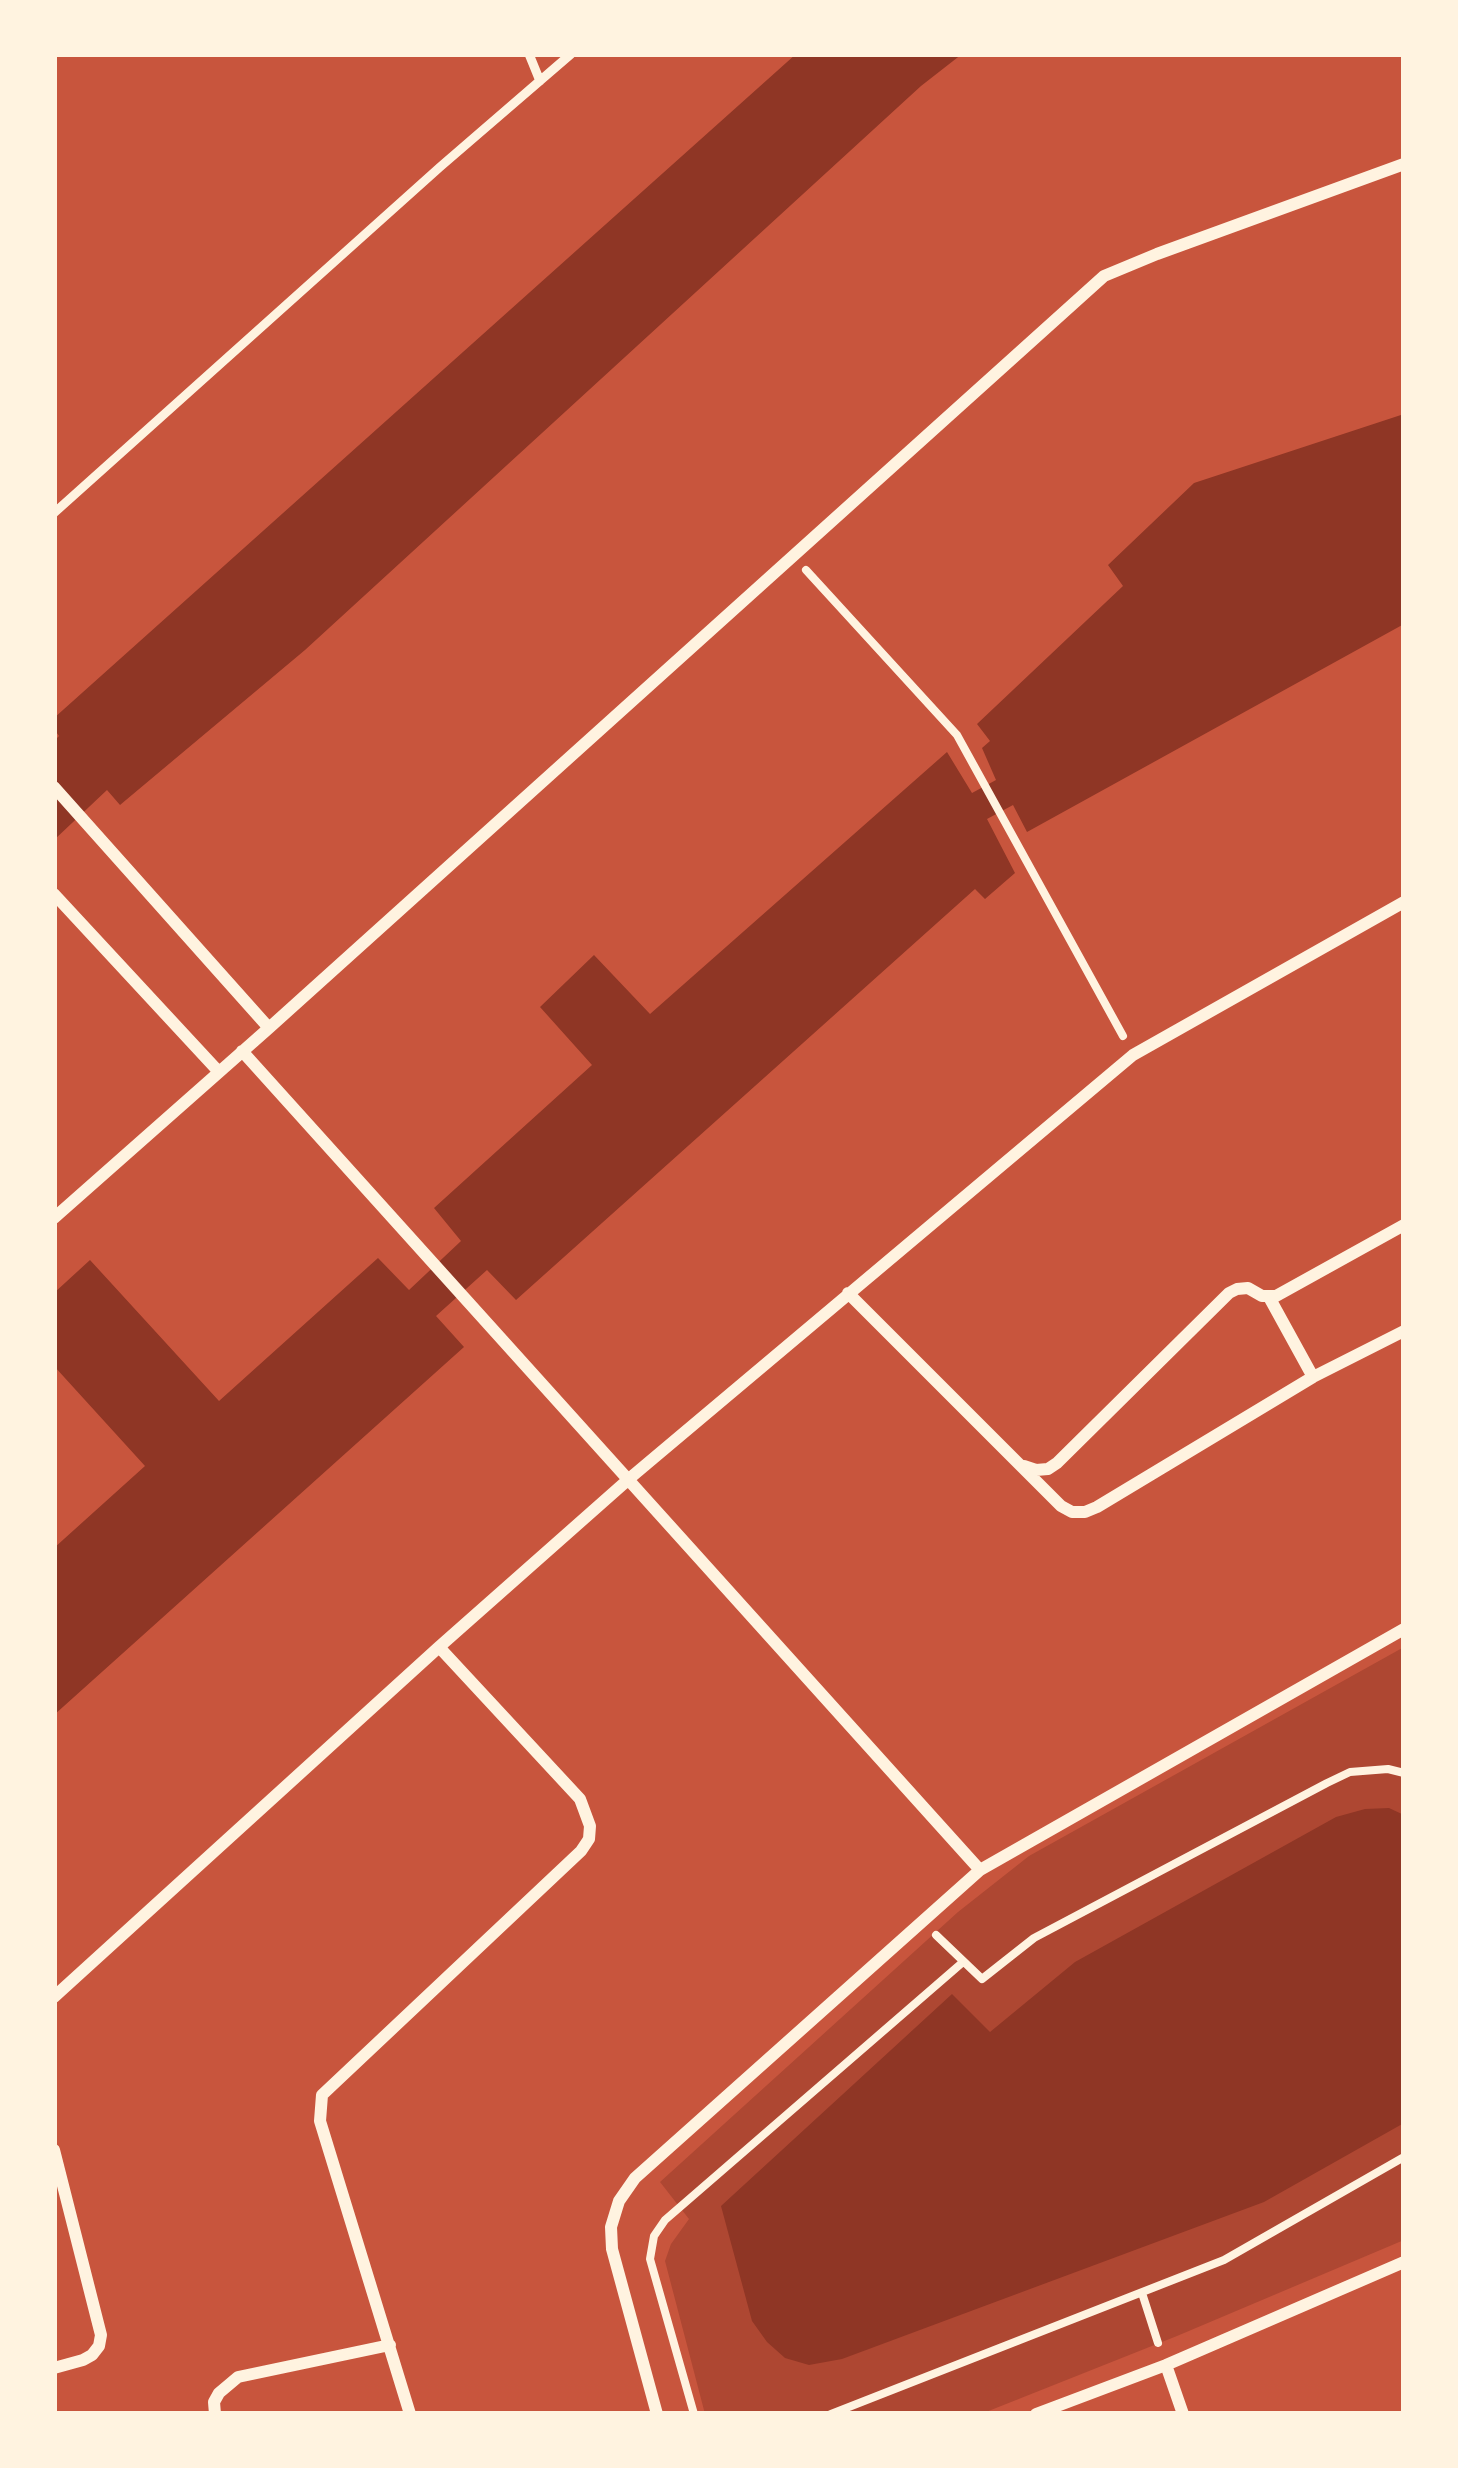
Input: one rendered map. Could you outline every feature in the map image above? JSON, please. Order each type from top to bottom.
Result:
[{"type":"street","points":[[54,1217],[1104,276],[1404,164]]},
{"type":"street","points":[[54,788],[269,1028]]},
{"type":"street","points":[[54,894],[219,1072]]},
{"type":"street","points":[[54,1997],[630,1478],[1133,1055],[1404,902]]},
{"type":"street","points":[[242,1051],[980,1870]]},
{"type":"street","points":[[1023,1465],[1036,1470],[1057,1463],[1229,1293],[1248,1288],[1276,1296],[1404,1225]]},
{"type":"street","points":[[848,1293],[1072,1512],[1085,1512],[1312,1377],[1404,1331]]},
{"type":"street","points":[[1269,1297],[1312,1377]]},
{"type":"street","points":[[657,2414],[612,2249],[611,2227],[619,2201],[635,2178],[980,1870],[1404,1629]]},
{"type":"street","points":[[410,2414],[320,2121],[322,2095],[581,1852],[590,1826],[580,1799],[439,1647]]},
{"type":"street","points":[[54,2150],[100,2335],[92,2355],[54,2368]]},
{"type":"street","points":[[1036,2414],[1166,2366],[1404,2262]]},
{"type":"street","points":[[215,2414],[219,2393],[238,2377],[390,2345]]},
{"type":"street","points":[[1166,2366],[1183,2414]]},
{"type":"lane","points":[[529,54],[540,81]]},
{"type":"lane","points":[[54,512],[572,54]]},
{"type":"path","points":[[793,556],[957,735],[1133,1055]]},
{"type":"path","points":[[694,2414],[650,2259],[654,2236],[665,2220],[963,1962],[982,1979],[1034,1938],[1327,1783],[1350,1772],[1388,1768],[1404,1773]]},
{"type":"path","points":[[831,2414],[1224,2260],[1404,2157]]},
{"type":"path","points":[[1142,2293],[1166,2366]]},
{"type":"shaded area","points":[[796,54],[962,54],[921,86],[305,650],[120,805],[107,790],[54,840],[54,741],[59,736],[54,718]]},
{"type":"shaded area","points":[[1404,414],[1404,624],[1027,832],[1013,805],[987,819],[1015,873],[985,899],[975,889],[516,1300],[487,1270],[436,1316],[464,1347],[54,1715],[54,1548],[145,1466],[54,1366],[54,1293],[90,1260],[219,1401],[378,1258],[409,1290],[461,1241],[434,1208],[592,1065],[540,1007],[594,955],[650,1014],[947,752],[972,793],[996,780],[982,748],[990,741],[977,724],[1123,586],[1108,565],[1194,483]]},
{"type":"shaded area","points":[[1404,1647],[1404,2240],[981,2414],[705,2414],[665,2261],[689,2219],[660,2182],[958,1912],[1029,1856]]},
{"type":"shaded area","points":[[1389,1808],[1404,1815],[1404,2123],[1264,2202],[842,2359],[809,2365],[785,2358],[767,2342],[752,2321],[721,2206],[952,1994],[990,2032],[1075,1962],[1336,1817]]}]
